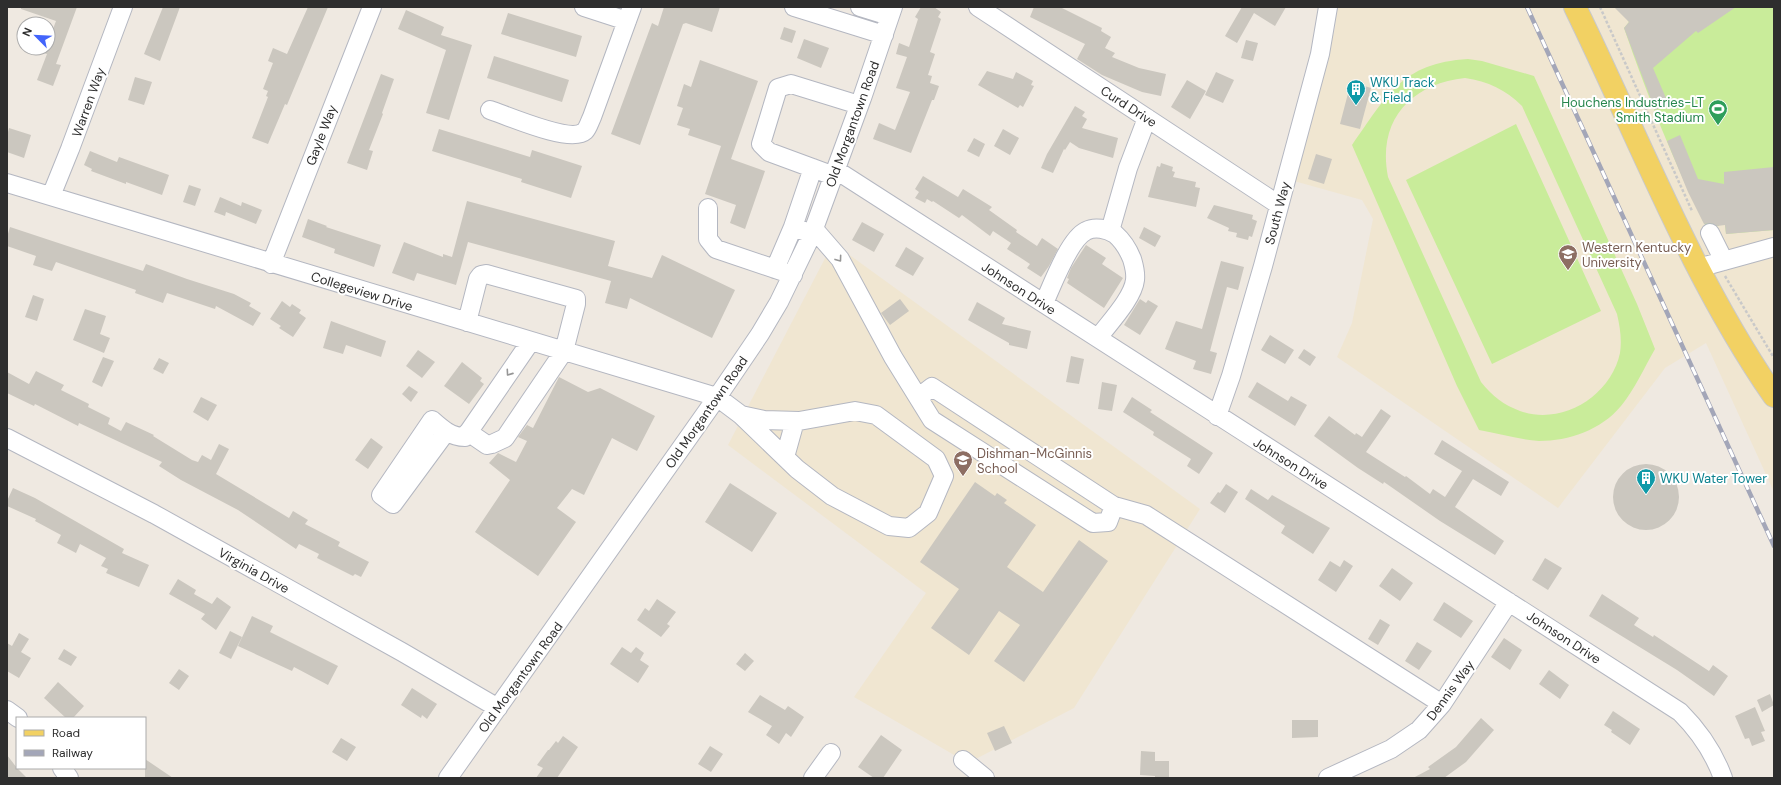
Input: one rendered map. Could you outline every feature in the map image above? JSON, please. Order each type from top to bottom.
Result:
[{"type":"main road","points":[[1575,7],[1668,206],[1713,264],[1722,313],[1772,391]]},
{"type":"street","name":"Warren Way","points":[[51,196],[123,7]]},
{"type":"street","name":"Gayle Way","points":[[271,264],[372,7]]},
{"type":"street","points":[[490,110],[562,134],[576,134],[584,131],[592,117],[630,14],[584,7]]},
{"type":"street","points":[[794,7],[884,35]]},
{"type":"street","points":[[860,7],[891,12]]},
{"type":"street","name":"Curd Drive","points":[[978,7],[1279,205]]},
{"type":"street","name":"South Way","points":[[1217,416],[1231,376],[1279,205],[1321,47],[1328,7]]},
{"type":"street","name":"Old Morgantown Road","points":[[448,778],[760,334],[793,275],[813,232],[891,12]]},
{"type":"street","name":"Johnson Drive","points":[[859,105],[791,84],[778,88],[761,144],[769,152],[813,168],[835,173],[1044,303],[1217,416],[1680,712],[1701,736],[1712,753],[1723,778]]},
{"type":"street","points":[[1110,231],[1128,168],[1147,118]]},
{"type":"street","points":[[775,269],[793,227],[813,168]]},
{"type":"street","name":"Collegeview Drive","points":[[7,183],[271,264],[717,397],[741,414]]},
{"type":"street","points":[[708,208],[708,239],[716,248],[793,275]]},
{"type":"street","points":[[793,227],[813,232],[840,259],[893,357],[932,420],[1093,523],[1108,522],[1114,506]]},
{"type":"street","points":[[1044,303],[1075,240],[1086,230],[1097,228],[1110,231],[1122,240],[1130,254],[1135,269],[1135,280],[1131,293],[1098,338]]},
{"type":"street","points":[[1710,233],[1713,264],[1774,248]]},
{"type":"street","points":[[467,322],[478,279],[481,275],[486,274],[576,299],[564,351],[505,438],[487,445],[468,432]]},
{"type":"street","points":[[446,432],[460,437],[465,436],[531,341]]},
{"type":"street","points":[[919,397],[932,387],[1114,506],[1146,515],[1442,704]]},
{"type":"street","points":[[855,411],[876,415],[936,459],[944,476],[928,513],[909,528],[889,526],[832,496],[797,469],[741,414],[764,420],[795,421],[855,411]]},
{"type":"street","points":[[785,457],[795,421]]},
{"type":"street","name":"Virginia Drive","points":[[7,438],[154,514],[498,708]]},
{"type":"street","name":"Dennis Way","points":[[1328,778],[1376,757],[1406,740],[1419,730],[1442,704],[1509,602]]},
{"type":"street","points":[[7,710],[17,717]]},
{"type":"street","points":[[813,778],[831,753]]},
{"type":"street","points":[[962,760],[986,778]]},
{"type":"street","points":[[63,769],[69,778]]},
{"type":"path","points":[[1600,7],[1692,212]]},
{"type":"path","points":[[1713,264],[1774,358]]},
{"type":"shaded area","name":"Western Kentucky University","points":[[1337,7],[1774,7],[1774,492],[1706,343],[1665,368],[1558,508],[1337,357],[1352,323],[1373,219],[1362,200],[1294,181],[1335,28]]},
{"type":"shaded area","name":"Dishman-McGinnis School","points":[[833,243],[1200,509],[1074,708],[968,763],[854,697],[926,593],[728,445]]},
{"type":"green space","name":"Houchens Industries-LT Smith Stadium","points":[[1619,7],[1774,7],[1774,230],[1726,234],[1724,216],[1718,216],[1719,226],[1706,227],[1672,154],[1652,104],[1624,28],[1629,22]]},
{"type":"green space","points":[[1468,59],[1482,61],[1534,76],[1637,304],[1655,349],[1635,386],[1621,406],[1604,422],[1594,428],[1573,436],[1562,439],[1539,441],[1479,430],[1457,386],[1352,145],[1375,111],[1398,85],[1411,75],[1427,67],[1445,62]],"holes":[[[1465,78],[1473,79],[1496,87],[1510,95],[1522,106],[1617,314],[1621,343],[1620,353],[1615,368],[1606,382],[1595,394],[1582,404],[1568,411],[1536,415],[1520,411],[1499,400],[1489,392],[1481,382],[1388,177],[1386,157],[1388,139],[1393,123],[1402,109],[1414,97],[1428,88],[1445,82]]]},
{"type":"green space","points":[[1516,124],[1601,311],[1492,364],[1406,180]]},
{"type":"building","points":[[21,7],[77,7],[56,64],[61,65],[53,86],[37,80],[46,56],[56,56],[56,16],[41,16],[21,9]]},
{"type":"building","points":[[163,7],[180,7],[160,61],[144,54]]},
{"type":"building","points":[[308,7],[328,7],[287,105],[285,104],[268,144],[252,138],[268,97],[266,96],[268,91],[263,89],[273,63],[268,61],[273,48],[287,54]]},
{"type":"building","points":[[664,7],[720,7],[712,32],[686,23],[683,24],[640,145],[611,134],[652,23],[658,26]]},
{"type":"building","points":[[921,7],[934,7],[941,12],[938,17],[941,19],[930,52],[935,54],[928,75],[932,76],[930,83],[939,86],[911,153],[873,139],[879,123],[895,130],[910,92],[896,88],[907,57],[896,54],[899,43],[909,47],[918,19],[915,17]]},
{"type":"building","points":[[1034,7],[1060,7],[1102,28],[1101,31],[1111,37],[1105,48],[1115,53],[1112,57],[1139,68],[1166,74],[1161,96],[1142,92],[1102,75],[1077,59],[1085,44],[1030,17]]},
{"type":"building","points":[[1242,7],[1286,7],[1275,26],[1254,13],[1237,43],[1225,36]]},
{"type":"building","points":[[1614,7],[1736,7],[1698,33],[1696,31],[1653,68],[1669,105],[1655,110],[1624,28],[1629,22]]},
{"type":"building","points":[[406,10],[444,27],[441,35],[472,45],[449,120],[426,113],[446,50],[398,29]]},
{"type":"building","points":[[508,13],[582,36],[576,57],[501,34]]},
{"type":"building","points":[[784,27],[796,31],[792,43],[780,39]]},
{"type":"building","points":[[804,39],[829,48],[821,68],[797,58]]},
{"type":"building","points":[[1246,40],[1258,43],[1253,61],[1241,58]]},
{"type":"building","points":[[494,56],[569,80],[562,102],[487,78]]},
{"type":"building","points":[[700,60],[758,81],[731,159],[765,171],[745,229],[730,223],[736,205],[705,194],[721,146],[688,135],[690,129],[677,125],[683,108],[677,106],[684,84],[691,87]]},
{"type":"building","points":[[987,71],[1013,79],[1016,72],[1033,81],[1031,85],[1034,86],[1023,107],[1020,105],[1018,108],[978,85]]},
{"type":"building","points":[[1216,72],[1234,80],[1223,103],[1205,95]]},
{"type":"building","points":[[381,74],[394,79],[382,113],[383,114],[369,150],[373,151],[367,170],[347,163]]},
{"type":"building","points":[[135,77],[152,82],[144,105],[128,100]]},
{"type":"building","points":[[1187,80],[1206,91],[1190,119],[1171,107]]},
{"type":"building","name":"WKU Track & Field","points":[[1351,82],[1371,88],[1360,129],[1340,124]]},
{"type":"building","points":[[1075,106],[1085,112],[1082,116],[1087,119],[1082,128],[1118,138],[1113,158],[1079,148],[1070,142],[1065,150],[1064,149],[1053,173],[1041,168],[1047,154]]},
{"type":"building","points":[[9,128],[31,135],[24,158],[7,152],[7,136]]},
{"type":"building","points":[[439,129],[530,157],[532,150],[582,166],[571,198],[521,182],[522,179],[432,151]]},
{"type":"building","points":[[1003,129],[1019,138],[1010,155],[994,146]]},
{"type":"building","points":[[1680,135],[1698,179],[1724,184],[1724,172],[1774,167],[1774,230],[1726,234],[1725,225],[1717,226],[1711,223],[1704,224],[1688,192],[1667,141]]},
{"type":"building","points":[[974,138],[985,144],[979,157],[967,151]]},
{"type":"building","points":[[90,151],[117,162],[119,157],[169,175],[162,195],[91,171],[92,169],[84,165]]},
{"type":"building","points":[[1316,154],[1332,159],[1324,184],[1308,179]]},
{"type":"building","points":[[1161,163],[1173,167],[1172,171],[1175,172],[1173,177],[1196,182],[1195,187],[1200,188],[1196,207],[1148,197],[1157,166],[1160,167]]},
{"type":"building","points":[[923,176],[958,197],[963,189],[992,207],[989,210],[1017,230],[1016,232],[1037,246],[1042,238],[1058,249],[1041,277],[1027,268],[1030,264],[1007,249],[1011,243],[993,231],[990,236],[962,215],[959,218],[933,201],[932,202],[927,199],[925,203],[915,198],[919,192],[915,189]]},
{"type":"building","points":[[189,185],[201,189],[195,206],[183,202]]},
{"type":"building","points":[[220,197],[241,206],[242,202],[262,210],[256,224],[226,212],[225,216],[214,212]]},
{"type":"building","points":[[467,201],[615,241],[608,266],[652,278],[662,255],[735,290],[712,338],[630,298],[627,309],[605,303],[611,281],[468,242],[456,285],[417,273],[414,281],[392,273],[404,242],[443,257],[443,254],[452,257]]},
{"type":"building","points":[[1214,205],[1253,215],[1252,219],[1257,221],[1252,237],[1249,236],[1248,240],[1236,237],[1237,233],[1228,231],[1229,228],[1207,218]]},
{"type":"building","points":[[308,219],[327,226],[326,227],[381,245],[374,267],[334,253],[335,249],[302,237]]},
{"type":"building","points":[[862,222],[884,234],[874,252],[852,240]]},
{"type":"building","points":[[10,227],[143,271],[146,264],[234,294],[251,303],[249,306],[261,313],[253,326],[216,306],[215,309],[167,293],[163,303],[135,293],[136,290],[56,262],[52,271],[33,265],[36,256],[7,246],[7,237]]},
{"type":"building","points":[[1144,227],[1161,236],[1155,247],[1139,238]]},
{"type":"building","points":[[1086,245],[1106,258],[1102,264],[1123,278],[1104,308],[1067,283],[1069,279],[1067,278],[1071,268]]},
{"type":"building","points":[[906,247],[924,258],[913,276],[895,266]]},
{"type":"building","points":[[1221,261],[1244,267],[1238,290],[1227,287],[1210,351],[1217,353],[1211,374],[1193,369],[1196,361],[1165,349],[1176,321],[1202,329]]},
{"type":"building","points":[[33,295],[44,299],[37,321],[25,317]]},
{"type":"building","points":[[900,299],[909,311],[890,325],[881,313]]},
{"type":"building","points":[[1140,299],[1146,303],[1148,300],[1158,306],[1140,335],[1124,325]]},
{"type":"building","points":[[282,301],[290,307],[292,304],[301,310],[299,313],[306,318],[293,337],[279,328],[281,326],[270,319]]},
{"type":"building","points":[[977,302],[1005,318],[1002,324],[1031,331],[1027,349],[1009,345],[1009,343],[968,320]]},
{"type":"building","points":[[85,309],[106,316],[100,334],[110,338],[104,353],[73,340]]},
{"type":"building","points":[[331,321],[386,341],[381,357],[346,345],[343,354],[323,348]]},
{"type":"building","points":[[1270,335],[1294,350],[1285,364],[1261,350]]},
{"type":"building","points":[[1304,349],[1316,357],[1310,366],[1298,358]]},
{"type":"building","points":[[418,350],[435,362],[422,378],[406,366]]},
{"type":"building","points":[[1071,356],[1084,359],[1079,384],[1066,382]]},
{"type":"building","points":[[103,357],[114,361],[102,387],[92,382]]},
{"type":"building","points":[[159,358],[169,363],[163,374],[153,369]]},
{"type":"building","points":[[462,362],[482,378],[480,381],[484,384],[469,404],[444,386]]},
{"type":"building","points":[[36,371],[64,385],[61,390],[89,404],[88,407],[110,418],[108,424],[121,431],[126,422],[154,435],[153,436],[192,460],[198,462],[202,455],[211,460],[219,444],[229,449],[216,474],[289,518],[293,511],[308,520],[305,524],[340,542],[338,546],[369,562],[361,577],[355,574],[353,576],[317,558],[319,554],[299,544],[296,549],[238,510],[181,480],[159,466],[162,462],[79,423],[78,426],[35,404],[34,406],[7,393],[7,372],[29,384]]},
{"type":"building","points":[[559,377],[588,392],[600,388],[655,416],[637,451],[612,438],[584,495],[572,489],[557,508],[576,522],[538,576],[475,532],[510,480],[489,463],[498,453],[516,462],[527,441],[518,437],[527,425],[533,428]]},
{"type":"building","points":[[1102,382],[1117,385],[1112,411],[1098,409]]},
{"type":"building","points":[[1257,382],[1288,401],[1291,396],[1307,405],[1295,426],[1248,397]]},
{"type":"building","points":[[409,386],[418,392],[411,402],[402,394]]},
{"type":"building","points":[[201,397],[217,405],[208,421],[193,412]]},
{"type":"building","points":[[1132,397],[1152,410],[1150,412],[1213,453],[1199,474],[1187,466],[1191,459],[1153,435],[1154,432],[1123,412]]},
{"type":"building","points":[[1381,409],[1391,416],[1366,452],[1405,477],[1406,476],[1430,494],[1433,489],[1445,497],[1462,471],[1434,454],[1442,440],[1509,482],[1501,496],[1473,479],[1455,507],[1504,541],[1495,555],[1440,521],[1384,482],[1383,484],[1358,468],[1314,436],[1329,416],[1355,435],[1356,433],[1362,437]]},
{"type":"building","points":[[371,438],[383,447],[368,469],[355,460]]},
{"type":"building","name":"WKU Water Tower","points":[[1640,464],[1652,464],[1659,466],[1670,473],[1677,484],[1679,497],[1677,510],[1670,521],[1659,528],[1652,530],[1640,530],[1633,528],[1622,521],[1615,510],[1613,503],[1613,491],[1615,484],[1622,473],[1633,466]]},
{"type":"building","points":[[975,482],[995,496],[997,493],[1007,500],[1004,503],[1036,525],[1007,567],[1043,592],[1079,540],[1108,561],[1024,682],[994,661],[1020,625],[999,611],[969,655],[931,628],[959,589],[920,562]]},
{"type":"building","points":[[730,483],[777,513],[752,552],[705,522]]},
{"type":"building","points":[[1226,484],[1238,492],[1225,513],[1210,503],[1218,492],[1220,493]]},
{"type":"building","points":[[13,488],[35,498],[124,549],[122,553],[149,565],[139,587],[106,573],[108,569],[101,566],[106,558],[80,544],[76,553],[57,543],[61,535],[35,521],[36,519],[7,506],[7,501]]},
{"type":"building","points":[[1251,489],[1268,500],[1272,495],[1330,528],[1313,554],[1281,533],[1285,526],[1245,499]]},
{"type":"building","points":[[1545,558],[1562,568],[1548,590],[1532,580]]},
{"type":"building","points":[[1344,560],[1353,566],[1336,592],[1318,580],[1330,561],[1340,567]]},
{"type":"building","points":[[1392,568],[1413,583],[1400,601],[1379,586]]},
{"type":"building","points":[[178,579],[196,590],[194,594],[212,604],[217,597],[231,607],[216,630],[201,619],[205,614],[169,594]]},
{"type":"building","points":[[1602,594],[1639,618],[1634,625],[1653,637],[1654,635],[1709,671],[1713,665],[1728,676],[1714,696],[1677,670],[1589,616]]},
{"type":"building","points":[[657,599],[676,612],[667,624],[670,626],[661,637],[637,620],[645,608],[649,611]]},
{"type":"building","points":[[1444,602],[1473,621],[1461,638],[1433,620]]},
{"type":"building","points":[[252,616],[273,626],[270,632],[338,666],[328,685],[294,667],[292,671],[238,646]]},
{"type":"building","points":[[1380,619],[1390,625],[1378,645],[1368,639]]},
{"type":"building","points":[[230,631],[242,637],[231,659],[219,653]]},
{"type":"building","points":[[19,633],[29,639],[21,652],[31,658],[19,678],[7,671],[7,643],[12,646]]},
{"type":"building","points":[[1504,638],[1522,650],[1510,670],[1491,657]]},
{"type":"building","points":[[1417,642],[1432,651],[1419,670],[1405,661]]},
{"type":"building","points":[[622,647],[631,653],[636,647],[644,653],[640,660],[649,666],[638,683],[610,664]]},
{"type":"building","points":[[64,649],[77,657],[71,666],[58,659]]},
{"type":"building","points":[[745,653],[754,661],[745,671],[736,664]]},
{"type":"building","points":[[179,669],[189,676],[179,690],[169,683]]},
{"type":"building","points":[[1549,670],[1569,685],[1560,699],[1539,684]]},
{"type":"building","points":[[58,682],[84,706],[74,717],[65,717],[44,698]]},
{"type":"building","points":[[412,688],[437,704],[427,719],[422,715],[421,718],[401,705]]},
{"type":"building","points":[[1770,694],[1774,705],[1762,712],[1757,700]]},
{"type":"building","points":[[760,695],[785,710],[788,706],[804,717],[791,737],[786,733],[779,744],[766,735],[772,726],[748,712]]},
{"type":"building","points":[[1755,707],[1765,731],[1761,732],[1765,741],[1752,746],[1749,738],[1745,739],[1735,716]]},
{"type":"building","points":[[1613,711],[1640,729],[1630,745],[1611,732],[1612,730],[1604,725]]},
{"type":"building","points":[[1481,718],[1494,730],[1466,762],[1444,778],[1413,778],[1430,769],[1428,767],[1456,747]]},
{"type":"building","points":[[1292,720],[1318,720],[1318,737],[1292,738]]},
{"type":"building","points":[[1004,726],[1012,743],[995,751],[987,733]]},
{"type":"building","points":[[881,735],[902,750],[883,778],[874,778],[858,767]]},
{"type":"building","points":[[563,736],[578,747],[557,778],[536,778],[543,768],[537,765],[556,741],[558,743]]},
{"type":"building","points":[[341,738],[356,747],[347,761],[332,752]]},
{"type":"building","points":[[710,746],[723,754],[711,772],[698,764]]},
{"type":"building","points":[[1141,751],[1155,752],[1155,761],[1169,761],[1169,778],[1155,778],[1155,776],[1140,775]]},
{"type":"building","points":[[7,755],[16,767],[16,769],[18,769],[27,778],[7,778]]},
{"type":"building","points":[[146,760],[173,778],[145,778]]},
{"type":"railway","points":[[1527,7],[1774,546]]},
{"type":"place","name":"WKU Track & Field","points":[[1356,106]]},
{"type":"place","name":"Houchens Industries-LT Smith Stadium","points":[[1718,126]]},
{"type":"place","name":"Western Kentucky University","points":[[1568,271]]},
{"type":"place","name":"Dishman-McGinnis School","points":[[963,477]]},
{"type":"place","name":"WKU Water Tower","points":[[1646,495]]}]
